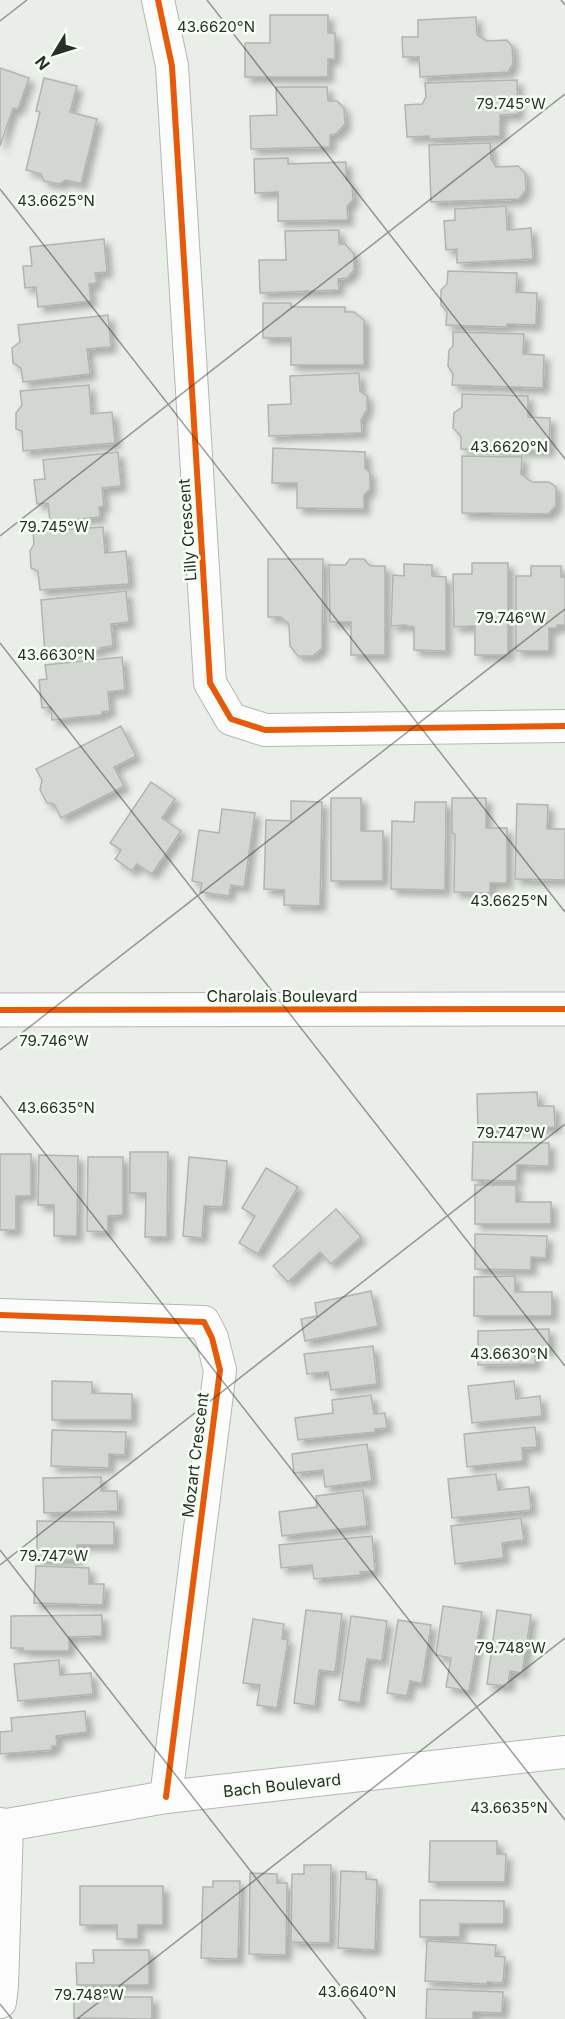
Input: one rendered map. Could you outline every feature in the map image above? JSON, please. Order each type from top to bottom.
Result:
[{"type":"street","name":"Lilly Crescent","points":[[158,0],[172,66],[210,683],[231,719],[266,730],[565,726]]},
{"type":"street","name":"Charolais Boulevard","points":[[0,1010],[565,1009]]},
{"type":"street","name":"Mozart Crescent","points":[[0,1315],[204,1322],[212,1338],[220,1370],[166,1797]]},
{"type":"street","name":"Bach Boulevard","points":[[4,1824],[166,1797],[565,1752]]},
{"type":"street","points":[[0,2002],[4,1824]]},
{"type":"building","points":[[270,15],[328,15],[328,33],[335,33],[335,59],[328,59],[328,77],[245,77],[245,43],[270,43]]},
{"type":"building","points":[[476,17],[477,35],[487,41],[507,40],[512,46],[513,64],[508,72],[420,77],[419,57],[403,57],[402,37],[418,37],[418,20]]},
{"type":"building","points":[[0,68],[29,78],[18,109],[13,108],[0,146]]},
{"type":"building","points":[[44,78],[77,86],[70,112],[97,119],[81,184],[66,180],[59,184],[44,181],[41,174],[26,170],[40,112],[36,111]]},
{"type":"building","points":[[517,80],[518,114],[500,115],[500,136],[429,139],[429,136],[407,137],[405,105],[422,104],[426,97],[425,83]]},
{"type":"building","points":[[276,87],[327,87],[328,101],[337,101],[344,108],[345,124],[336,134],[330,135],[330,147],[251,149],[250,116],[277,115]]},
{"type":"building","points":[[490,143],[491,159],[496,167],[518,166],[525,173],[526,190],[519,199],[431,202],[429,145]]},
{"type":"building","points":[[288,158],[288,164],[346,162],[346,179],[352,185],[353,200],[347,206],[348,220],[278,221],[278,192],[255,193],[254,159]]},
{"type":"building","points":[[506,206],[507,230],[531,228],[533,259],[457,263],[457,249],[446,250],[444,221],[455,220],[455,209]]},
{"type":"building","points":[[339,230],[339,244],[345,244],[354,254],[354,270],[347,278],[338,279],[339,290],[260,293],[259,260],[286,260],[285,231]]},
{"type":"building","points":[[104,239],[107,272],[95,273],[97,283],[89,284],[91,301],[38,307],[36,287],[25,288],[23,266],[32,266],[30,247]]},
{"type":"building","points":[[448,271],[517,273],[516,292],[537,293],[536,325],[507,324],[507,327],[446,325],[447,312],[441,305],[441,290],[447,284]]},
{"type":"building","points":[[263,303],[291,303],[291,307],[345,307],[345,312],[354,312],[364,320],[364,365],[291,365],[291,338],[263,338]]},
{"type":"building","points":[[108,315],[111,347],[87,349],[90,374],[23,382],[21,368],[13,363],[12,348],[20,342],[18,325]]},
{"type":"building","points":[[453,332],[524,334],[523,354],[544,355],[543,388],[452,385],[453,374],[448,366],[449,350],[453,346]]},
{"type":"building","points":[[359,373],[360,391],[367,396],[367,409],[361,420],[362,433],[269,436],[268,405],[291,404],[290,376]]},
{"type":"building","points":[[89,385],[91,414],[112,412],[115,443],[23,451],[22,431],[16,429],[16,413],[22,405],[20,391]]},
{"type":"building","points":[[462,394],[528,396],[528,417],[550,418],[549,451],[461,449],[461,436],[453,428],[454,413],[462,407]]},
{"type":"building","points":[[273,448],[365,452],[365,468],[370,473],[370,489],[364,495],[364,509],[297,508],[297,483],[272,483]]},
{"type":"building","points":[[118,452],[121,486],[102,488],[104,506],[99,507],[100,517],[50,522],[48,503],[37,504],[34,480],[45,479],[43,460]]},
{"type":"building","points":[[462,456],[522,457],[521,474],[532,482],[549,482],[556,487],[556,506],[548,514],[462,513]]},
{"type":"building","points":[[103,527],[105,553],[126,551],[129,584],[40,590],[38,571],[31,568],[30,551],[34,544],[33,532]]},
{"type":"building","points":[[268,559],[323,559],[322,648],[313,656],[298,656],[290,646],[289,624],[281,617],[268,617]]},
{"type":"building","points":[[350,559],[364,559],[370,566],[385,566],[385,655],[351,655],[351,622],[330,622],[329,565],[345,565]]},
{"type":"building","points":[[472,563],[508,563],[508,655],[475,655],[475,626],[454,627],[453,574],[472,574]]},
{"type":"building","points":[[404,564],[432,565],[432,576],[446,577],[446,651],[414,650],[414,627],[391,626],[393,575],[404,576]]},
{"type":"building","points":[[531,566],[561,566],[561,577],[565,577],[565,627],[557,625],[557,628],[549,628],[549,651],[516,651],[516,576],[531,576]]},
{"type":"building","points":[[126,591],[129,622],[111,624],[113,646],[100,648],[100,650],[45,654],[41,600]]},
{"type":"building","points":[[122,657],[125,690],[108,692],[110,711],[102,712],[102,715],[52,720],[51,707],[42,708],[39,680],[47,679],[45,665]]},
{"type":"building","points":[[121,726],[136,756],[114,767],[124,786],[61,818],[54,804],[47,803],[40,790],[42,780],[36,769]]},
{"type":"building","points":[[151,782],[175,799],[162,818],[181,831],[152,874],[137,864],[132,871],[115,859],[121,850],[110,843]]},
{"type":"building","points":[[331,798],[361,798],[361,831],[383,831],[383,881],[331,881]]},
{"type":"building","points":[[452,798],[486,798],[486,828],[507,828],[507,883],[490,883],[490,893],[454,892],[455,834],[452,833]]},
{"type":"building","points":[[291,801],[322,802],[320,906],[284,905],[284,890],[264,889],[266,820],[291,821]]},
{"type":"building","points":[[415,802],[446,802],[445,890],[391,889],[392,821],[414,822]]},
{"type":"building","points":[[517,804],[548,805],[547,829],[565,829],[565,880],[515,879]]},
{"type":"building","points":[[222,809],[255,813],[244,887],[231,885],[229,896],[200,892],[202,883],[192,881],[199,830],[219,833]]},
{"type":"building","points":[[537,1092],[538,1106],[554,1106],[555,1127],[478,1129],[477,1094]]},
{"type":"building","points":[[473,1142],[549,1143],[549,1166],[517,1165],[517,1181],[472,1180]]},
{"type":"building","points":[[130,1152],[168,1152],[167,1237],[145,1237],[146,1193],[130,1193]]},
{"type":"building","points":[[0,1154],[31,1154],[31,1196],[16,1196],[16,1230],[0,1230]]},
{"type":"building","points":[[39,1155],[78,1156],[77,1236],[54,1236],[54,1205],[38,1205]]},
{"type":"building","points":[[88,1157],[123,1157],[123,1215],[108,1216],[108,1232],[87,1231]]},
{"type":"building","points":[[189,1157],[227,1161],[223,1207],[204,1206],[202,1238],[183,1236]]},
{"type":"building","points":[[266,1168],[298,1187],[258,1254],[239,1243],[255,1216],[242,1208]]},
{"type":"building","points":[[475,1185],[516,1185],[516,1202],[551,1202],[551,1224],[475,1224]]},
{"type":"building","points":[[336,1209],[361,1237],[331,1264],[320,1252],[288,1282],[273,1266]]},
{"type":"building","points":[[475,1234],[547,1236],[546,1258],[531,1257],[531,1270],[475,1269]]},
{"type":"building","points":[[515,1276],[515,1292],[552,1292],[552,1316],[474,1316],[474,1277]]},
{"type":"building","points":[[371,1291],[378,1326],[305,1341],[301,1319],[317,1316],[315,1303]]},
{"type":"building","points":[[549,1329],[549,1350],[535,1351],[535,1364],[478,1365],[478,1331]]},
{"type":"building","points":[[373,1346],[377,1384],[331,1390],[328,1372],[307,1374],[304,1354]]},
{"type":"building","points":[[52,1381],[92,1382],[92,1393],[132,1394],[132,1420],[52,1420]]},
{"type":"building","points":[[514,1381],[516,1399],[540,1396],[542,1416],[472,1423],[468,1386]]},
{"type":"building","points":[[371,1395],[374,1414],[385,1413],[387,1428],[375,1429],[375,1432],[298,1440],[295,1418],[333,1413],[332,1400]]},
{"type":"building","points":[[535,1427],[537,1447],[522,1448],[523,1461],[467,1467],[464,1434]]},
{"type":"building","points":[[52,1430],[126,1432],[125,1455],[109,1454],[109,1468],[51,1466]]},
{"type":"building","points":[[367,1444],[372,1481],[325,1487],[323,1470],[294,1473],[292,1454]]},
{"type":"building","points":[[496,1474],[498,1490],[529,1487],[531,1510],[452,1518],[448,1479]]},
{"type":"building","points":[[101,1477],[101,1491],[117,1491],[118,1511],[44,1513],[43,1478]]},
{"type":"building","points":[[363,1490],[367,1526],[282,1536],[279,1512],[317,1507],[316,1496]]},
{"type":"building","points":[[521,1518],[524,1540],[502,1543],[504,1558],[455,1564],[451,1526]]},
{"type":"building","points":[[37,1521],[114,1522],[114,1545],[77,1545],[77,1560],[37,1560]]},
{"type":"building","points":[[372,1536],[375,1571],[360,1572],[361,1575],[314,1579],[312,1565],[281,1568],[279,1545]]},
{"type":"building","points":[[36,1566],[89,1568],[89,1584],[104,1584],[103,1605],[34,1603]]},
{"type":"building","points":[[443,1606],[482,1612],[469,1691],[446,1687],[451,1658],[436,1655]]},
{"type":"building","points":[[306,1610],[342,1614],[335,1672],[319,1670],[315,1706],[294,1703]]},
{"type":"building","points":[[497,1610],[531,1615],[522,1673],[510,1671],[508,1686],[487,1684]]},
{"type":"building","points":[[102,1615],[102,1636],[69,1637],[69,1651],[24,1651],[23,1648],[11,1648],[11,1616]]},
{"type":"building","points":[[351,1616],[387,1621],[382,1661],[367,1659],[360,1703],[339,1700]]},
{"type":"building","points":[[253,1619],[284,1624],[282,1639],[288,1640],[277,1708],[257,1705],[260,1685],[243,1683]]},
{"type":"building","points":[[398,1620],[431,1625],[422,1683],[410,1681],[407,1696],[387,1693]]},
{"type":"building","points":[[59,1660],[60,1675],[91,1673],[93,1694],[18,1701],[14,1664]]},
{"type":"building","points":[[85,1711],[87,1732],[56,1736],[57,1746],[52,1746],[52,1750],[0,1754],[0,1732],[12,1731],[11,1718]]},
{"type":"building","points":[[430,1841],[497,1841],[497,1854],[506,1854],[505,1882],[429,1882]]},
{"type":"building","points":[[304,1865],[331,1865],[330,1943],[291,1942],[292,1874],[304,1874]]},
{"type":"building","points":[[341,1871],[366,1872],[366,1879],[377,1880],[375,1950],[338,1948]]},
{"type":"building","points":[[250,1873],[277,1874],[277,1883],[287,1883],[286,1955],[249,1954]]},
{"type":"building","points":[[213,1881],[240,1881],[238,1959],[201,1958],[203,1887],[213,1887]]},
{"type":"building","points":[[80,1886],[163,1886],[163,1925],[138,1925],[138,1939],[117,1939],[117,1925],[80,1925]]},
{"type":"building","points":[[420,1900],[504,1901],[504,1924],[460,1924],[460,1937],[420,1937]]},
{"type":"building","points":[[427,1941],[496,1945],[495,1956],[505,1957],[503,1983],[425,1981]]},
{"type":"building","points":[[93,1950],[149,1950],[149,1985],[77,1985],[76,1963],[94,1963]]},
{"type":"building","points":[[427,1989],[503,1992],[502,2013],[473,2012],[473,2019],[426,2019]]},
{"type":"building","points":[[74,1997],[152,1997],[152,2019],[74,2018]]},
{"type":"cycle path","points":[[158,0],[172,66],[210,683],[231,719],[265,730],[565,726]]},
{"type":"cycle path","points":[[0,1010],[565,1009]]},
{"type":"cycle path","points":[[0,1315],[204,1322],[212,1338],[220,1370],[166,1797]]}]
